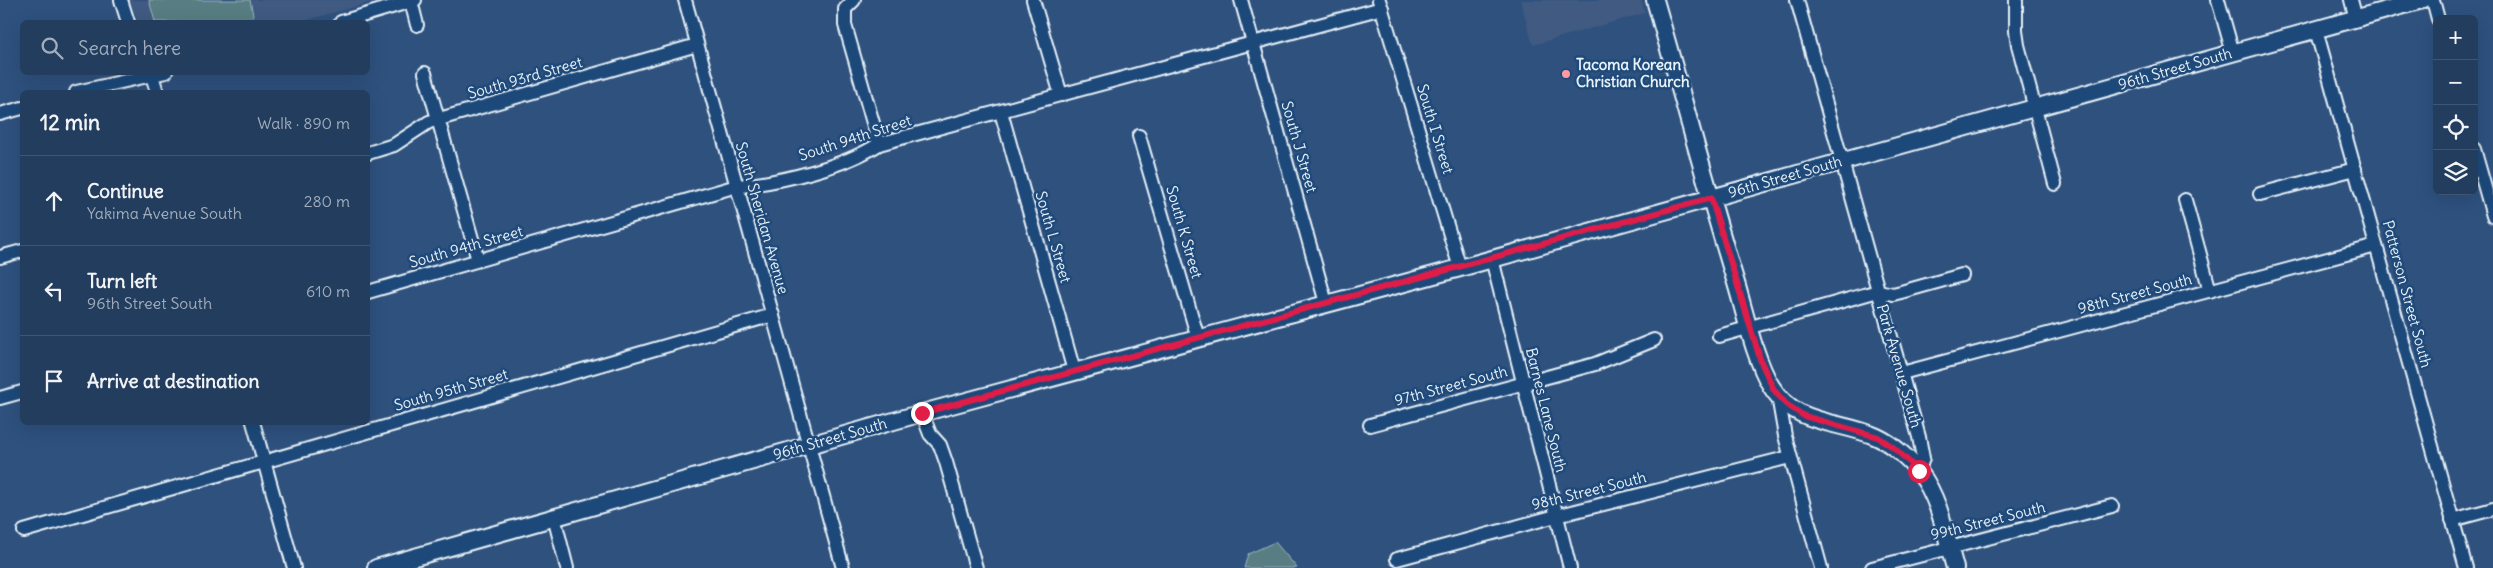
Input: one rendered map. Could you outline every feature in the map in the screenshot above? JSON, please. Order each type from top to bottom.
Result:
[{"type":"main road","points":[[1656,0],[1711,198],[1766,376],[1778,396],[1804,416],[1878,437],[1893,447],[1919,471],[1931,490],[1954,568]]},
{"type":"main road","name":"96th Street South","points":[[376,568],[417,562],[554,517],[810,444],[1460,268],[2422,0]]},
{"type":"street","points":[[121,0],[127,20]]},
{"type":"street","name":"South Sheridan Avenue","points":[[685,0],[844,568]]},
{"type":"street","points":[[1033,0],[1061,95]]},
{"type":"street","name":"South J Street","points":[[1241,0],[1326,303]]},
{"type":"street","name":"Park Avenue South","points":[[1797,0],[1844,161],[1922,449],[1922,465],[1919,471]]},
{"type":"street","points":[[2016,0],[2017,38],[2033,108],[2055,184]]},
{"type":"street","points":[[2218,0],[2233,53]]},
{"type":"street","points":[[2351,0],[2356,18]]},
{"type":"street","points":[[2433,0],[2437,15]]},
{"type":"street","points":[[347,20],[413,1],[417,25]]},
{"type":"street","points":[[850,4],[845,25],[879,144]]},
{"type":"street","name":"South 94th Street","points":[[370,291],[736,186],[758,185],[831,165],[864,154],[879,144],[1253,43],[1381,4]]},
{"type":"street","name":"South I Street","points":[[1381,4],[1460,268]]},
{"type":"street","name":"Patterson Street South","points":[[2316,30],[2466,568]]},
{"type":"street","name":"South 93rd Street","points":[[370,152],[394,145],[421,126],[438,120],[697,45]]},
{"type":"street","points":[[425,73],[478,260]]},
{"type":"street","points":[[84,90],[148,75]]},
{"type":"street","points":[[152,75],[156,90]]},
{"type":"street","points":[[0,114],[20,109]]},
{"type":"street","name":"South L Street","points":[[1000,112],[1074,371]]},
{"type":"street","name":"South K Street","points":[[1139,136],[1198,338]]},
{"type":"street","points":[[2474,150],[2493,216]]},
{"type":"street","points":[[2260,194],[2355,169]]},
{"type":"street","points":[[2185,200],[2210,291]]},
{"type":"street","name":"98th Street South","points":[[1902,373],[2376,246]]},
{"type":"street","points":[[0,257],[20,251]]},
{"type":"street","name":"Barnes Lane South","points":[[1492,259],[1570,568]]},
{"type":"street","points":[[1719,336],[1878,290],[1893,294],[1962,275]]},
{"type":"street","name":"South 95th Street","points":[[24,531],[263,460],[773,315]]},
{"type":"street","name":"97th Street South","points":[[1370,425],[1595,364],[1654,340]]},
{"type":"street","points":[[0,398],[20,393]]},
{"type":"street","points":[[1778,396],[1790,457],[1820,568]]},
{"type":"street","points":[[922,413],[930,434],[940,445],[946,462],[976,568]]},
{"type":"street","points":[[254,425],[294,568]]},
{"type":"street","name":"98th Street South","points":[[1397,559],[1556,516],[1790,457]]},
{"type":"street","name":"99th Street South","points":[[1872,568],[2112,506]]},
{"type":"street","points":[[2452,520],[2493,509]]},
{"type":"street","points":[[554,517],[567,568]]},
{"type":"shaded area","points":[[129,0],[379,0],[307,20],[137,20]]},
{"type":"shaded area","points":[[1520,0],[1641,0],[1645,13],[1533,45]]},
{"type":"green space","points":[[149,0],[250,0],[254,20],[154,20]]},
{"type":"green space","points":[[1275,542],[1297,568],[1244,568],[1248,554]]},
{"type":"place","name":"Tacoma Korean Christian Church","points":[[1566,74]]},
{"type":"route","points":[[922,413],[1460,268],[1711,198],[1761,362],[1770,385],[1778,396],[1804,416],[1878,437],[1893,447],[1919,471]]}]
